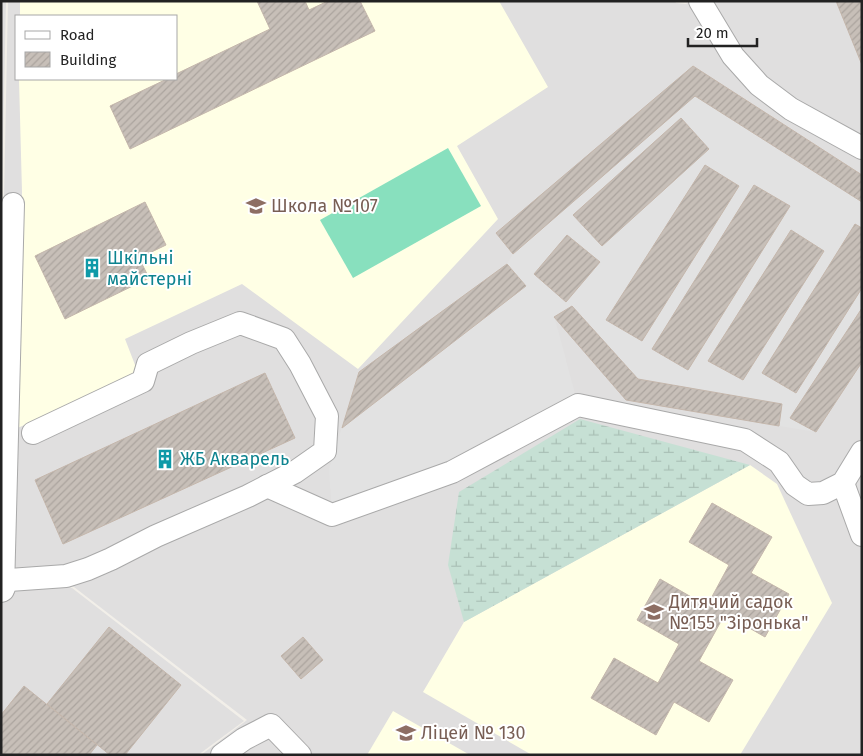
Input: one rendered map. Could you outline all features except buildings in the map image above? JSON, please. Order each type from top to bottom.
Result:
[{"type":"street","points":[[700,1],[733,56],[759,85],[791,109],[862,148]]},
{"type":"street","points":[[2,590],[12,204]]},
{"type":"street","points":[[2,590],[9,580],[66,576],[112,560],[156,536],[248,496],[296,472],[325,451],[327,416],[300,364],[284,339],[240,323],[191,343],[148,364],[142,381],[33,433]]},
{"type":"street","points":[[267,486],[332,515],[452,472],[578,405],[745,440],[780,462],[796,485],[808,494],[823,493],[843,483],[862,452]]},
{"type":"street","points":[[843,483],[862,535]]},
{"type":"street","points":[[222,755],[244,739],[271,725],[300,755]]},
{"type":"shaded area","points":[[1,1],[6,1],[1,233]]},
{"type":"shaded area","points":[[8,1],[675,1],[676,3],[686,4],[691,1],[862,1],[862,755],[201,755],[247,720],[74,587],[1,565],[1,345]]},
{"type":"shaded area","name":"Школа №107","points":[[20,1],[499,1],[548,87],[457,146],[498,219],[358,369],[242,284],[125,339],[137,370],[129,379],[13,430],[22,192],[19,80],[178,80],[178,15],[20,15]]},
{"type":"shaded area","points":[[693,66],[862,175],[862,362],[816,432],[626,400],[555,319],[578,405],[332,515],[329,469],[359,372],[507,264],[513,254],[496,233]]},
{"type":"shaded area","name":"Дитячий садок №155 \"Зіронька\"","points":[[750,465],[777,484],[832,603],[740,755],[532,755],[423,692],[464,622]]},
{"type":"shaded area","points":[[1,567],[72,588],[244,721],[198,755],[1,755]]},
{"type":"shaded area","name":"Ліцей № 130","points":[[393,711],[470,755],[367,755]]},
{"type":"green space","points":[[448,148],[481,206],[353,278],[320,220]]},
{"type":"green space","points":[[580,419],[750,465],[464,622],[448,565],[459,492]]},
{"type":"place","name":"Школа №107","points":[[256,206]]},
{"type":"place","name":"Шкільні майстерні","points":[[92,268]]},
{"type":"place","name":"ЖБ Акварель","points":[[165,459]]},
{"type":"place","name":"Дитячий садок №155 \"Зіронька\"","points":[[654,612]]},
{"type":"place","name":"Ліцей № 130","points":[[406,733]]}]
